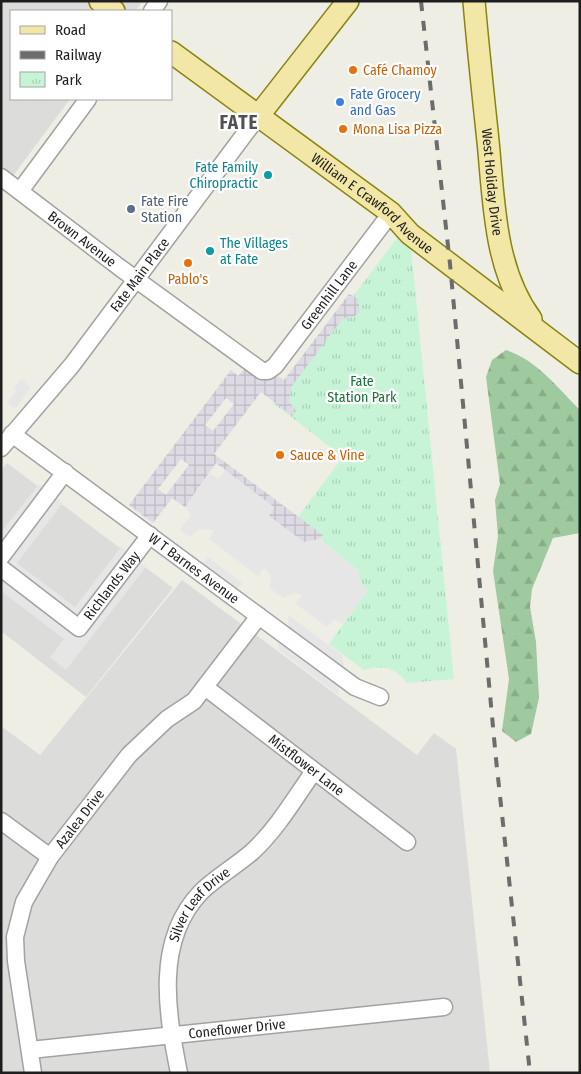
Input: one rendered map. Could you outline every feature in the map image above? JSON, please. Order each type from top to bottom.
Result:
[{"type":"main road","points":[[100,1],[113,10]]},
{"type":"main road","name":"Fate Main Place","points":[[259,116],[348,1]]},
{"type":"main road","name":"West Holiday Drive","points":[[474,1],[496,222],[504,263],[519,301],[531,319],[558,346]]},
{"type":"main road","name":"William E Crawford Avenue","points":[[179,57],[391,213],[410,234],[558,346]]},
{"type":"main road","points":[[558,346],[580,363]]},
{"type":"street","points":[[20,191],[87,100]]},
{"type":"street","name":"Fate Main Place","points":[[1,448],[72,365],[259,116]]},
{"type":"street","name":"Brown Avenue","points":[[1,177],[262,371]]},
{"type":"street","name":"Greenhill Lane","points":[[262,371],[268,371],[275,366],[391,213]]},
{"type":"street","name":"W T Barnes Avenue","points":[[12,434],[355,687],[380,697]]},
{"type":"street","points":[[1,557],[65,472]]},
{"type":"street","name":"Richlands Way","points":[[1,568],[79,628],[150,535]]},
{"type":"street","name":"Azalea Drive","points":[[34,1073],[14,937],[24,902],[50,857],[129,755],[167,719],[194,701],[260,616]]},
{"type":"street","name":"Mistflower Lane","points":[[205,686],[407,842]]},
{"type":"street","name":"Silver Leaf Drive","points":[[179,1073],[172,1036],[168,981],[171,943],[183,918],[201,892],[252,851],[275,825],[314,771]]},
{"type":"street","points":[[1,821],[50,857]]},
{"type":"street","name":"Coneflower Drive","points":[[30,1050],[444,1007]]},
{"type":"shaded area","points":[[1,1],[143,1],[136,10],[10,10],[10,100],[69,100],[1,192]]},
{"type":"shaded area","points":[[349,294],[358,299],[360,312],[350,319],[343,318],[292,386],[289,401],[296,411],[292,416],[261,392],[214,454],[323,535],[320,539],[304,542],[269,516],[274,507],[216,463],[185,507],[172,498],[153,523],[129,505],[231,370],[238,376],[244,369],[264,380],[276,375],[284,380]],"holes":[[[226,398],[234,404],[213,431],[205,425]],[[181,459],[189,465],[166,495],[158,489]]]},
{"type":"shaded area","points":[[21,379],[31,387],[15,409],[7,403],[17,390],[14,388]]},
{"type":"shaded area","points":[[7,463],[173,588],[86,697],[1,631],[1,471]]},
{"type":"shaded area","points":[[226,470],[275,507],[270,516],[304,542],[319,539],[358,570],[361,584],[369,590],[343,624],[334,619],[327,627],[296,604],[302,595],[293,593],[283,598],[270,588],[271,576],[266,569],[263,569],[258,576],[209,539],[214,530],[199,529],[190,537],[180,530],[191,515],[185,507],[210,473],[218,479]]},
{"type":"shaded area","points":[[39,484],[63,503],[17,563],[75,607],[121,547],[146,567],[66,670],[50,657],[64,639],[1,591],[1,532]]},
{"type":"shaded area","points":[[135,533],[235,605],[229,607],[134,536]]},
{"type":"shaded area","points":[[208,557],[242,583],[236,590],[202,565]]},
{"type":"shaded area","points":[[182,580],[417,755],[434,733],[456,749],[490,1073],[1,1073],[1,726],[40,755]]},
{"type":"shaded area","points":[[288,615],[342,655],[344,670],[289,629]]},
{"type":"shaded area","points":[[277,636],[337,680],[339,695],[279,650]]},
{"type":"green space","name":"Fate Station Park","points":[[397,238],[411,248],[454,679],[407,683],[398,674],[388,669],[364,670],[329,644],[368,590],[361,584],[358,570],[320,539],[323,535],[298,517],[343,457],[273,403]]},
{"type":"green space","points":[[506,350],[537,367],[580,410],[580,533],[553,538],[532,589],[530,607],[536,642],[539,698],[531,734],[516,742],[502,731],[509,679],[493,571],[498,536],[495,500],[500,484],[486,377],[492,360]]},
{"type":"railway","points":[[421,1],[450,264],[496,759],[530,1073]]},
{"type":"place","name":"Café Chamoy","points":[[353,70]]},
{"type":"place","name":"Fate Grocery and Gas","points":[[340,102]]},
{"type":"place","name":"Mona Lisa Pizza","points":[[343,129]]},
{"type":"place","name":"Fate Family Chiropractic","points":[[268,175]]},
{"type":"place","name":"Fate Fire Station","points":[[131,209]]},
{"type":"place","name":"The Villages at Fate","points":[[210,251]]},
{"type":"place","name":"Pablo's","points":[[188,263]]},
{"type":"place","name":"Sauce & Vine","points":[[280,455]]},
{"type":"district","name":"FATE","points":[[239,122]]}]
